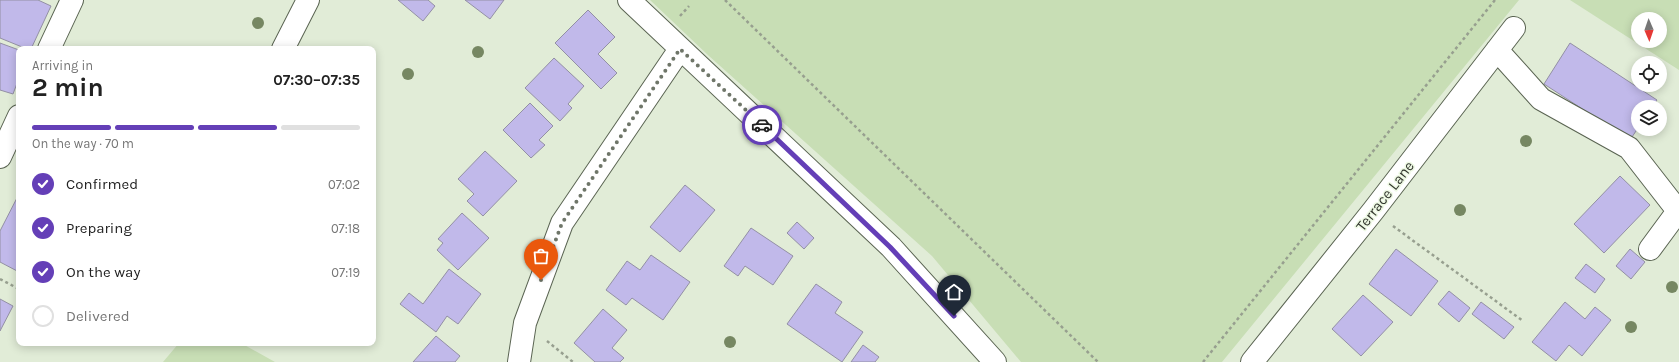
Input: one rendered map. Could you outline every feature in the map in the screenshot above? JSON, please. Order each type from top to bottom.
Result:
[{"type":"street","points":[[50,46],[72,0]]},
{"type":"street","points":[[285,46],[308,0]]},
{"type":"street","points":[[629,0],[890,247],[995,362]]},
{"type":"street","name":"Terrace Lane","points":[[1252,362],[1373,211],[1514,28]]},
{"type":"street","points":[[519,362],[524,323],[562,223],[680,49]]},
{"type":"street","points":[[1497,50],[1541,98],[1629,148],[1656,182],[1678,211],[1650,249]]},
{"type":"street","points":[[0,157],[16,122]]},
{"type":"path","points":[[725,0],[1098,362]]},
{"type":"path","points":[[1203,362],[1496,0]]},
{"type":"path","points":[[1373,211],[1523,321]]},
{"type":"path","points":[[0,279],[16,287]]},
{"type":"path","points":[[524,323],[573,362]]},
{"type":"green space","points":[[650,0],[1519,0],[1222,362],[1021,362],[932,256],[709,56]]},
{"type":"green space","points":[[1570,0],[1679,0],[1679,70],[1667,62],[1667,56],[1657,56],[1645,48],[1667,48],[1667,12],[1631,12],[1631,39]]},
{"type":"green space","points":[[176,346],[246,346],[275,362],[163,362]]},
{"type":"building","points":[[0,0],[38,0],[51,6],[32,46],[20,46],[0,38]]},
{"type":"building","points":[[398,0],[428,0],[435,6],[423,21]]},
{"type":"building","points":[[465,0],[504,0],[490,19]]},
{"type":"building","points":[[588,10],[615,37],[598,54],[617,73],[601,89],[555,43]]},
{"type":"building","points":[[0,43],[16,49],[16,86],[13,94],[0,90]]},
{"type":"building","points":[[1570,43],[1631,83],[1631,92],[1645,92],[1657,100],[1631,100],[1631,136],[1633,136],[1630,140],[1544,84]]},
{"type":"building","points":[[554,58],[584,86],[568,104],[572,108],[560,121],[525,88]]},
{"type":"building","points":[[530,103],[553,126],[539,140],[545,145],[531,158],[503,130]]},
{"type":"building","points":[[485,151],[517,181],[483,216],[467,201],[474,194],[458,179]]},
{"type":"building","points":[[1620,176],[1650,205],[1604,253],[1574,224]]},
{"type":"building","points":[[685,185],[715,210],[680,252],[650,227]]},
{"type":"building","points":[[16,200],[16,270],[0,262],[0,231]]},
{"type":"building","points":[[462,213],[489,238],[458,270],[437,250],[443,243],[438,239]]},
{"type":"building","points":[[797,222],[814,238],[804,249],[787,233]]},
{"type":"building","points":[[751,228],[793,256],[773,285],[745,266],[738,276],[724,266]]},
{"type":"building","points":[[1396,249],[1438,281],[1411,316],[1369,284]]},
{"type":"building","points":[[1630,249],[1645,262],[1631,279],[1616,266]]},
{"type":"building","points":[[651,255],[690,282],[663,320],[632,298],[626,305],[606,290],[627,261],[640,270]]},
{"type":"building","points":[[1586,264],[1605,279],[1595,293],[1575,278]]},
{"type":"building","points":[[449,269],[481,294],[458,324],[447,316],[436,332],[400,304],[409,293],[423,304]]},
{"type":"building","points":[[816,284],[842,302],[835,313],[863,332],[842,362],[787,324]]},
{"type":"building","points":[[1449,291],[1470,308],[1459,322],[1438,304]]},
{"type":"building","points":[[1363,295],[1393,322],[1361,356],[1332,329]]},
{"type":"building","points":[[0,299],[13,306],[0,331]]},
{"type":"building","points":[[1481,302],[1514,327],[1504,339],[1472,314]]},
{"type":"building","points":[[1565,302],[1585,319],[1595,307],[1611,320],[1582,356],[1569,345],[1556,361],[1532,342]]},
{"type":"building","points":[[603,309],[627,330],[612,348],[624,358],[620,362],[595,362],[574,343]]},
{"type":"building","points":[[436,336],[460,356],[455,362],[413,362]]},
{"type":"building","points":[[863,345],[879,357],[875,362],[851,362]]},
{"type":"way so far","points":[[541,280],[562,223],[680,49],[762,125]]},
{"type":"route","points":[[762,125],[890,247],[954,316]]}]
